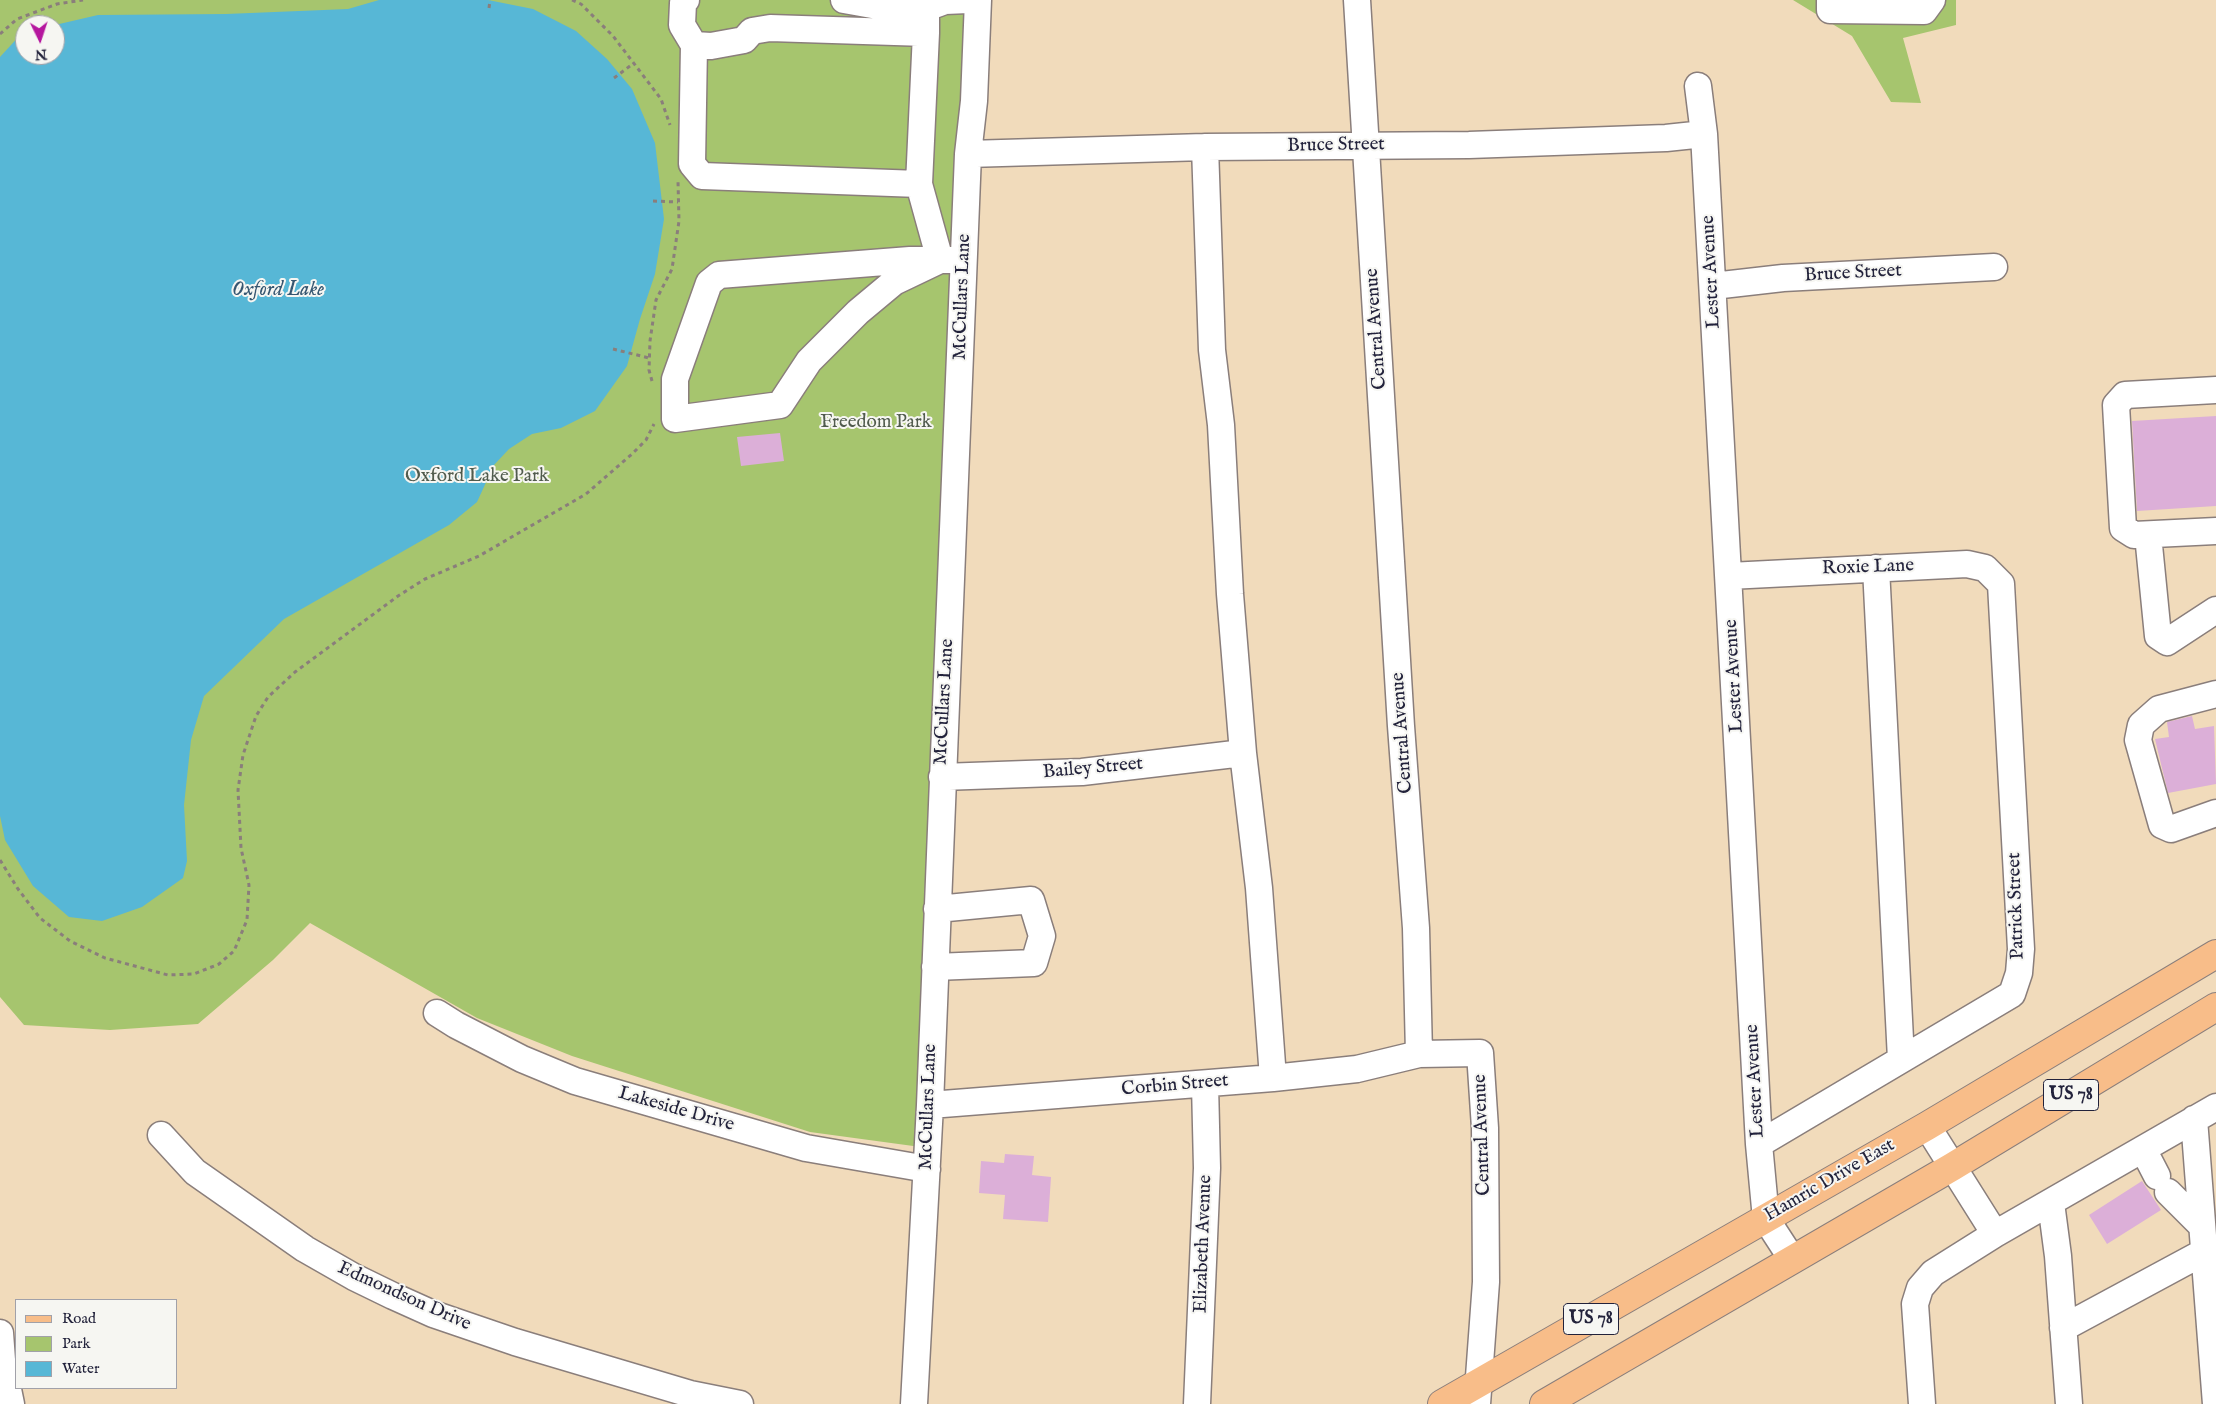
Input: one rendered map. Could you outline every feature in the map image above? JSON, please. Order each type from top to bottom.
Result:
[{"type":"main road","name":"Hamric Drive East","points":[[1442,1404],[1478,1393],[1766,1219],[1927,1126],[2216,954]]},
{"type":"main road","name":"US 78","points":[[1544,1404],[1952,1167],[2216,1007]]},
{"type":"street","points":[[686,0],[682,25],[694,45],[692,164],[702,176],[919,184]]},
{"type":"street","points":[[844,0],[889,8],[926,21]]},
{"type":"street","points":[[952,260],[919,184],[926,21],[945,1],[968,0]]},
{"type":"street","name":"McCullars Lane","points":[[914,1404],[930,1105],[942,777],[952,260],[974,101],[978,0]]},
{"type":"street","name":"Central Avenue","points":[[1357,0],[1364,145],[1416,928],[1419,1054],[1480,1054],[1485,1128],[1486,1282],[1478,1393]]},
{"type":"street","points":[[1830,0],[1830,10],[1924,11],[1932,0]]},
{"type":"street","points":[[694,45],[711,46],[744,40],[752,31],[770,28],[926,21]]},
{"type":"street","name":"Lester Avenue","points":[[1698,86],[1704,134],[1713,286],[1759,1144],[1766,1219],[1792,1259]]},
{"type":"street","name":"Bruce Street","points":[[968,154],[1205,147],[1479,145],[1666,138],[1704,134]]},
{"type":"street","points":[[1205,147],[1212,350],[1221,425],[1230,594],[1243,752],[1259,888],[1273,1078]]},
{"type":"street","points":[[910,260],[952,260],[894,282],[858,312],[809,361],[780,405],[675,419],[675,378],[709,283],[719,275],[910,260]]},
{"type":"street","name":"Bruce Street","points":[[1713,286],[1783,278],[1994,267]]},
{"type":"street","points":[[2216,390],[2125,395],[2116,405],[2123,528],[2134,535],[2216,531]]},
{"type":"street","points":[[2148,535],[2158,636],[2167,642],[2216,610]]},
{"type":"street","name":"Roxie Lane","points":[[1729,576],[1967,564],[1985,568],[2001,584]]},
{"type":"street","points":[[1876,568],[1901,1059]]},
{"type":"street","name":"Patrick Street","points":[[1759,1144],[2012,994],[2019,973],[2021,949],[2001,584]]},
{"type":"street","points":[[2216,694],[2159,709],[2142,725],[2138,740],[2162,825],[2171,829],[2216,813]]},
{"type":"street","name":"Bailey Street","points":[[942,777],[1082,772],[1243,752]]},
{"type":"street","points":[[935,967],[1034,963],[1042,936],[1030,900],[937,909]]},
{"type":"street","name":"Lakeside Drive","points":[[437,1013],[522,1060],[575,1081],[806,1148],[927,1169]]},
{"type":"street","name":"Corbin Street","points":[[930,1105],[1273,1078],[1357,1069],[1419,1054]]},
{"type":"street","name":"Elizabeth Avenue","points":[[1197,1404],[1207,1168],[1205,1084]]},
{"type":"street","points":[[1922,1404],[1915,1304],[1920,1288],[1932,1273],[1995,1234],[2205,1113]]},
{"type":"street","points":[[2205,1113],[2202,1226],[2216,1404]]},
{"type":"street","points":[[1927,1126],[1995,1234]]},
{"type":"street","name":"Edmondson Drive","points":[[161,1135],[195,1172],[305,1249],[354,1277],[433,1314],[668,1396],[710,1399],[740,1404]]},
{"type":"street","points":[[2143,1149],[2162,1184],[2202,1226]]},
{"type":"street","points":[[2051,1202],[2069,1404]]},
{"type":"street","points":[[2063,1328],[2204,1252]]},
{"type":"street","points":[[0,1333],[2,1360],[11,1404]]},
{"type":"path","points":[[0,34],[17,19],[57,4],[83,0]]},
{"type":"path","points":[[489,8],[490,0]]},
{"type":"path","points":[[572,0],[581,4],[613,36],[661,99],[673,133]]},
{"type":"path","points":[[614,78],[634,64]]},
{"type":"path","points":[[653,384],[649,370],[650,341],[656,300],[672,270],[678,221],[678,180]]},
{"type":"path","points":[[653,201],[678,202]]},
{"type":"path","points":[[613,349],[649,358]]},
{"type":"path","points":[[0,860],[18,889],[40,918],[70,941],[105,958],[168,975],[194,974],[219,964],[234,951],[247,920],[249,885],[241,848],[238,790],[243,754],[256,716],[268,697],[295,672],[398,596],[425,579],[478,556],[586,494],[613,472],[646,440],[654,426],[655,417]]},
{"type":"green space","name":"Oxford Lake Park","points":[[0,0],[978,0],[928,1148],[810,1132],[572,1056],[477,1018],[310,923],[273,960],[198,1024],[110,1030],[24,1025],[0,997]]},
{"type":"green space","points":[[1793,0],[1956,0],[1956,25],[1903,38],[1921,103],[1891,102],[1852,36]]},
{"type":"water","name":"Oxford Lake","points":[[379,0],[488,0],[533,9],[576,31],[607,59],[632,89],[655,143],[664,219],[655,274],[627,366],[595,411],[561,428],[532,434],[509,449],[494,465],[477,502],[449,525],[284,619],[204,696],[191,740],[184,805],[187,861],[183,878],[142,907],[102,921],[69,917],[33,886],[5,840],[0,816],[0,57],[15,41],[15,65],[65,65],[65,23],[98,15],[226,14],[348,9]]},
{"type":"building","points":[[2216,416],[2216,506],[2137,511],[2132,421]]},
{"type":"building","points":[[780,433],[784,461],[741,466],[737,437]]},
{"type":"building","points":[[2192,716],[2195,729],[2214,726],[2216,784],[2168,793],[2155,739],[2169,737],[2167,722]]},
{"type":"building","points":[[1005,1154],[1034,1156],[1032,1175],[1051,1177],[1048,1222],[1003,1219],[1005,1195],[979,1193],[981,1161],[1004,1163]]},
{"type":"building","points":[[2142,1181],[2161,1210],[2107,1244],[2089,1215]]},
{"type":"park label","name":"Freedom Park","points":[[876,423]]}]
